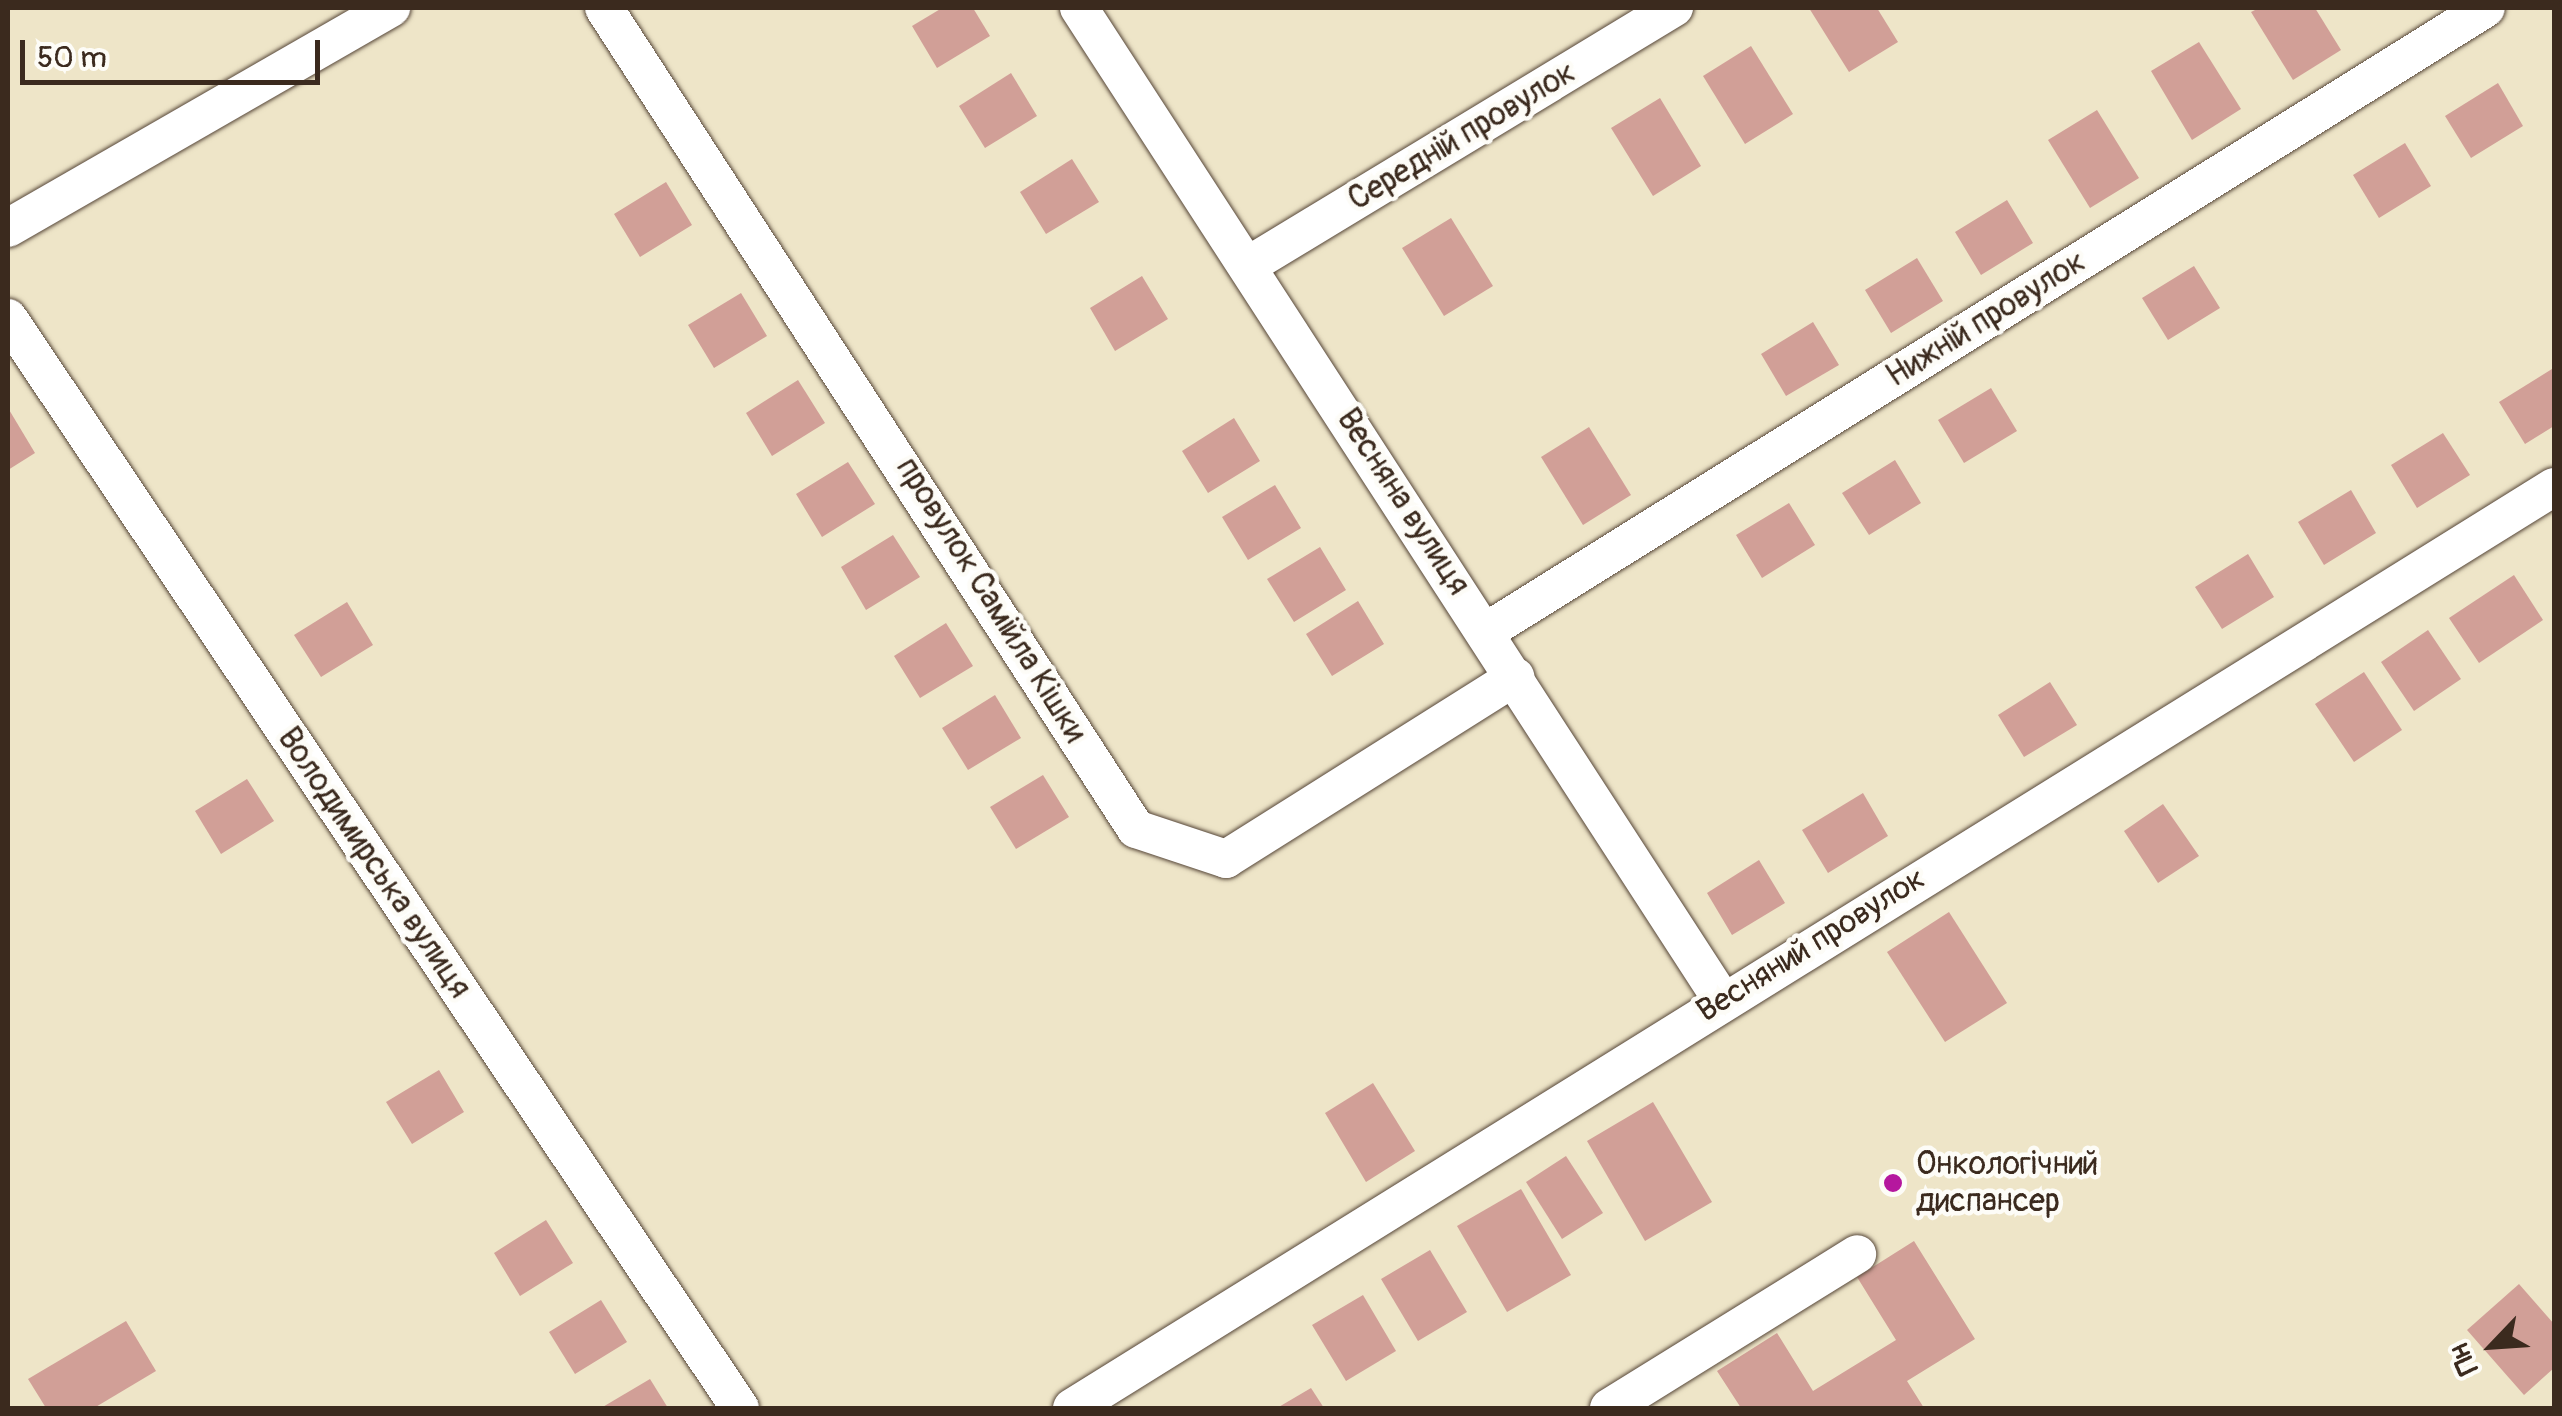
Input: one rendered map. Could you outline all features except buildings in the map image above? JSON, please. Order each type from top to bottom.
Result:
[{"type":"street","points":[[8,228],[391,8]]},
{"type":"street","name":"провулок Самійла Кішки","points":[[604,8],[1136,828],[1226,860],[1516,677]]},
{"type":"street","name":"Весняна вулиця","points":[[1079,8],[1487,631],[1722,1000]]},
{"type":"street","name":"Середній провулок","points":[[1249,265],[1674,8]]},
{"type":"street","name":"Нижній провулок","points":[[1487,631],[2486,8]]},
{"type":"street","name":"Володимирська вулиця","points":[[8,318],[740,1408]]},
{"type":"street","name":"Весняний провулок","points":[[1072,1408],[1722,1000],[2554,487]]},
{"type":"street","points":[[1609,1408],[1857,1254]]},
{"type":"place","name":"Онкологічний диспансер","points":[[1893,1183]]}]
